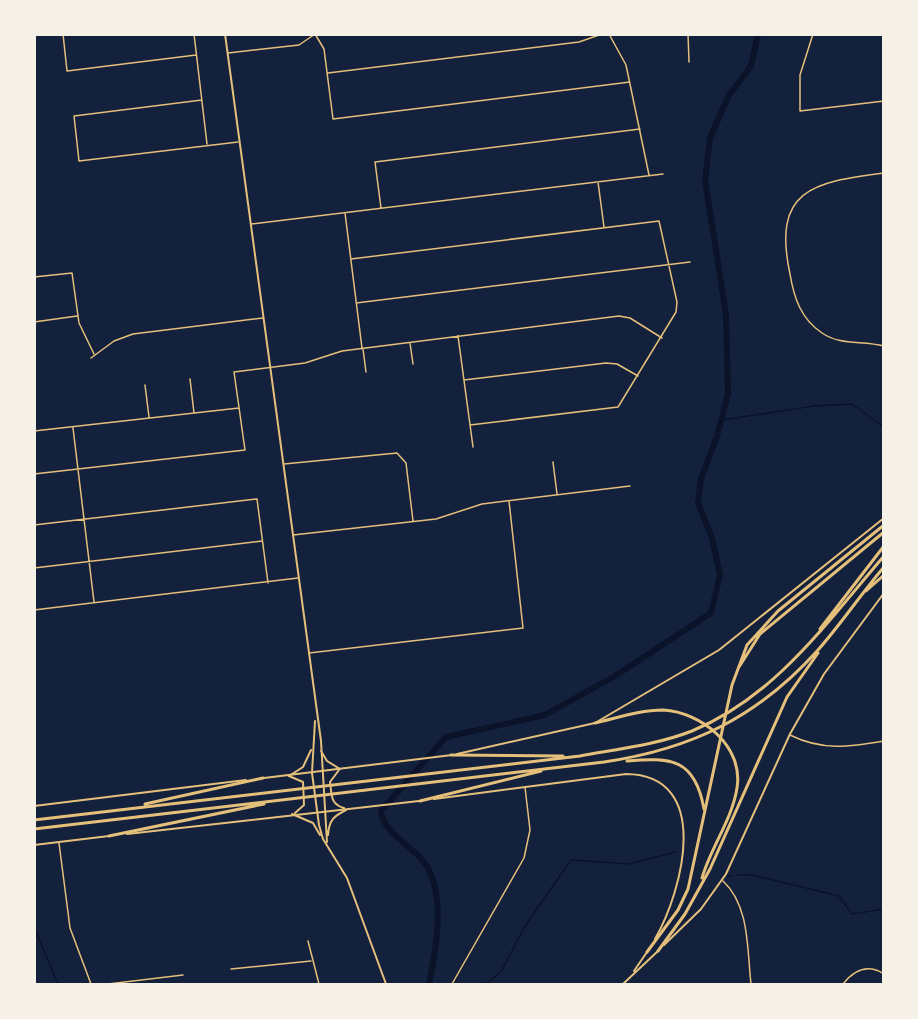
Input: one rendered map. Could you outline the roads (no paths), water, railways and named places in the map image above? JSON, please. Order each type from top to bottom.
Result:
[{"type":"highway","points":[[647,952],[673,918],[688,889],[715,757],[734,676],[741,657],[755,633],[884,525]]},
{"type":"highway","points":[[734,676],[760,634],[884,532]]},
{"type":"highway","points":[[810,643],[865,567],[884,546]]},
{"type":"highway","points":[[34,818],[580,756],[650,744],[675,736],[729,712],[777,677],[810,643],[884,556]]},
{"type":"highway","points":[[604,762],[679,746],[734,721],[786,683],[826,639],[884,567]]},
{"type":"highway","points":[[856,601],[884,575]]},
{"type":"highway","points":[[658,951],[685,914],[730,828],[787,697],[826,639]]},
{"type":"highway","points":[[595,723],[646,711],[676,712],[697,719],[726,742],[733,758],[738,787],[733,806],[701,883]]},
{"type":"highway","points":[[451,755],[580,756]]},
{"type":"highway","points":[[34,829],[558,767],[663,759],[679,763],[690,772],[699,785],[705,814]]},
{"type":"highway","points":[[420,801],[558,767]]},
{"type":"highway","points":[[133,807],[263,778]]},
{"type":"highway","points":[[109,836],[289,800]]},
{"type":"main road","points":[[225,34],[309,653],[321,751],[324,811],[328,837]]},
{"type":"main road","points":[[34,806],[451,755],[595,723],[719,650],[884,518]]},
{"type":"main road","points":[[623,984],[700,909],[722,879],[790,734],[824,674],[884,593]]},
{"type":"main road","points":[[316,716],[312,772],[323,839]]},
{"type":"main road","points":[[289,776],[303,767],[312,748]]},
{"type":"main road","points":[[321,751],[327,761],[340,769]]},
{"type":"main road","points":[[340,769],[330,782],[332,801],[336,806],[346,810]]},
{"type":"main road","points":[[34,845],[292,814],[346,810],[626,774],[643,775],[668,787],[680,806],[683,826],[674,894],[669,911],[631,976]]},
{"type":"main road","points":[[289,776],[303,781],[305,801],[304,805],[292,814]]},
{"type":"main road","points":[[327,842],[329,825],[334,816],[346,810]]},
{"type":"main road","points":[[292,814],[313,823],[327,842],[347,878],[386,984]]},
{"type":"street","points":[[63,34],[67,71],[196,55]]},
{"type":"street","points":[[194,34],[207,145]]},
{"type":"street","points":[[227,53],[299,45],[315,34],[323,43],[333,119],[630,82]]},
{"type":"street","points":[[327,73],[579,42],[602,34]]},
{"type":"street","points":[[609,34],[623,58],[630,82],[650,176]]},
{"type":"street","points":[[688,34],[689,62]]},
{"type":"street","points":[[813,34],[800,75],[800,111],[884,101]]},
{"type":"street","points":[[202,100],[74,116],[79,161],[239,141]]},
{"type":"street","points":[[381,209],[375,162],[640,129]]},
{"type":"street","points":[[884,173],[832,180],[809,191],[792,210],[784,242],[795,298],[809,322],[822,333],[837,340],[884,346]]},
{"type":"street","points":[[250,224],[663,174]]},
{"type":"street","points":[[598,182],[604,228]]},
{"type":"street","points":[[345,213],[366,372]]},
{"type":"street","points":[[351,259],[659,221],[677,309],[662,338],[618,406],[470,425]]},
{"type":"street","points":[[356,303],[690,262]]},
{"type":"street","points":[[34,277],[72,273],[77,316],[82,332],[95,355]]},
{"type":"street","points":[[34,322],[77,316]]},
{"type":"street","points":[[34,474],[245,450],[234,372],[305,363],[335,352],[619,316],[630,318],[662,338]]},
{"type":"street","points":[[91,357],[114,342],[133,334],[264,318]]},
{"type":"street","points":[[458,336],[473,447]]},
{"type":"street","points":[[410,342],[413,364]]},
{"type":"street","points":[[464,380],[606,363],[617,364],[638,376]]},
{"type":"street","points":[[190,379],[194,413]]},
{"type":"street","points":[[145,385],[149,418]]},
{"type":"street","points":[[34,431],[239,408]]},
{"type":"street","points":[[73,427],[94,603]]},
{"type":"street","points":[[283,465],[397,453],[406,463],[413,521]]},
{"type":"street","points":[[553,462],[557,495]]},
{"type":"street","points":[[292,535],[444,517],[476,505],[630,486]]},
{"type":"street","points":[[34,525],[257,499],[268,583]]},
{"type":"street","points":[[309,653],[524,628],[508,501]]},
{"type":"street","points":[[34,568],[262,541]]},
{"type":"street","points":[[34,610],[298,579]]},
{"type":"street","points":[[790,734],[813,745],[830,748],[884,741]]},
{"type":"street","points":[[452,984],[525,858],[530,832],[525,787]]},
{"type":"street","points":[[59,842],[70,930],[91,984]]},
{"type":"street","points":[[722,879],[734,893],[742,911],[751,984]]},
{"type":"street","points":[[308,941],[311,961],[319,984]]},
{"type":"street","points":[[231,969],[311,961]]},
{"type":"street","points":[[843,984],[852,974],[865,968],[884,974]]},
{"type":"street","points":[[108,984],[183,975]]},
{"type":"waterway","points":[[429,984],[437,938],[435,888],[423,861],[386,825],[381,811],[446,737],[545,715],[615,676],[711,613],[720,575],[712,538],[698,503],[701,479],[717,436],[728,394],[726,314],[705,180],[710,138],[729,95],[751,66],[758,34]]},
{"type":"waterway","points":[[722,420],[814,406],[852,404],[884,427]]},
{"type":"waterway","points":[[476,984],[489,982],[502,970],[525,926],[571,860],[629,864],[676,852]]},
{"type":"waterway","points":[[726,875],[731,876]]},
{"type":"waterway","points":[[737,875],[753,875],[839,896],[852,914],[884,909]]},
{"type":"waterway","points":[[34,927],[58,984]]}]
